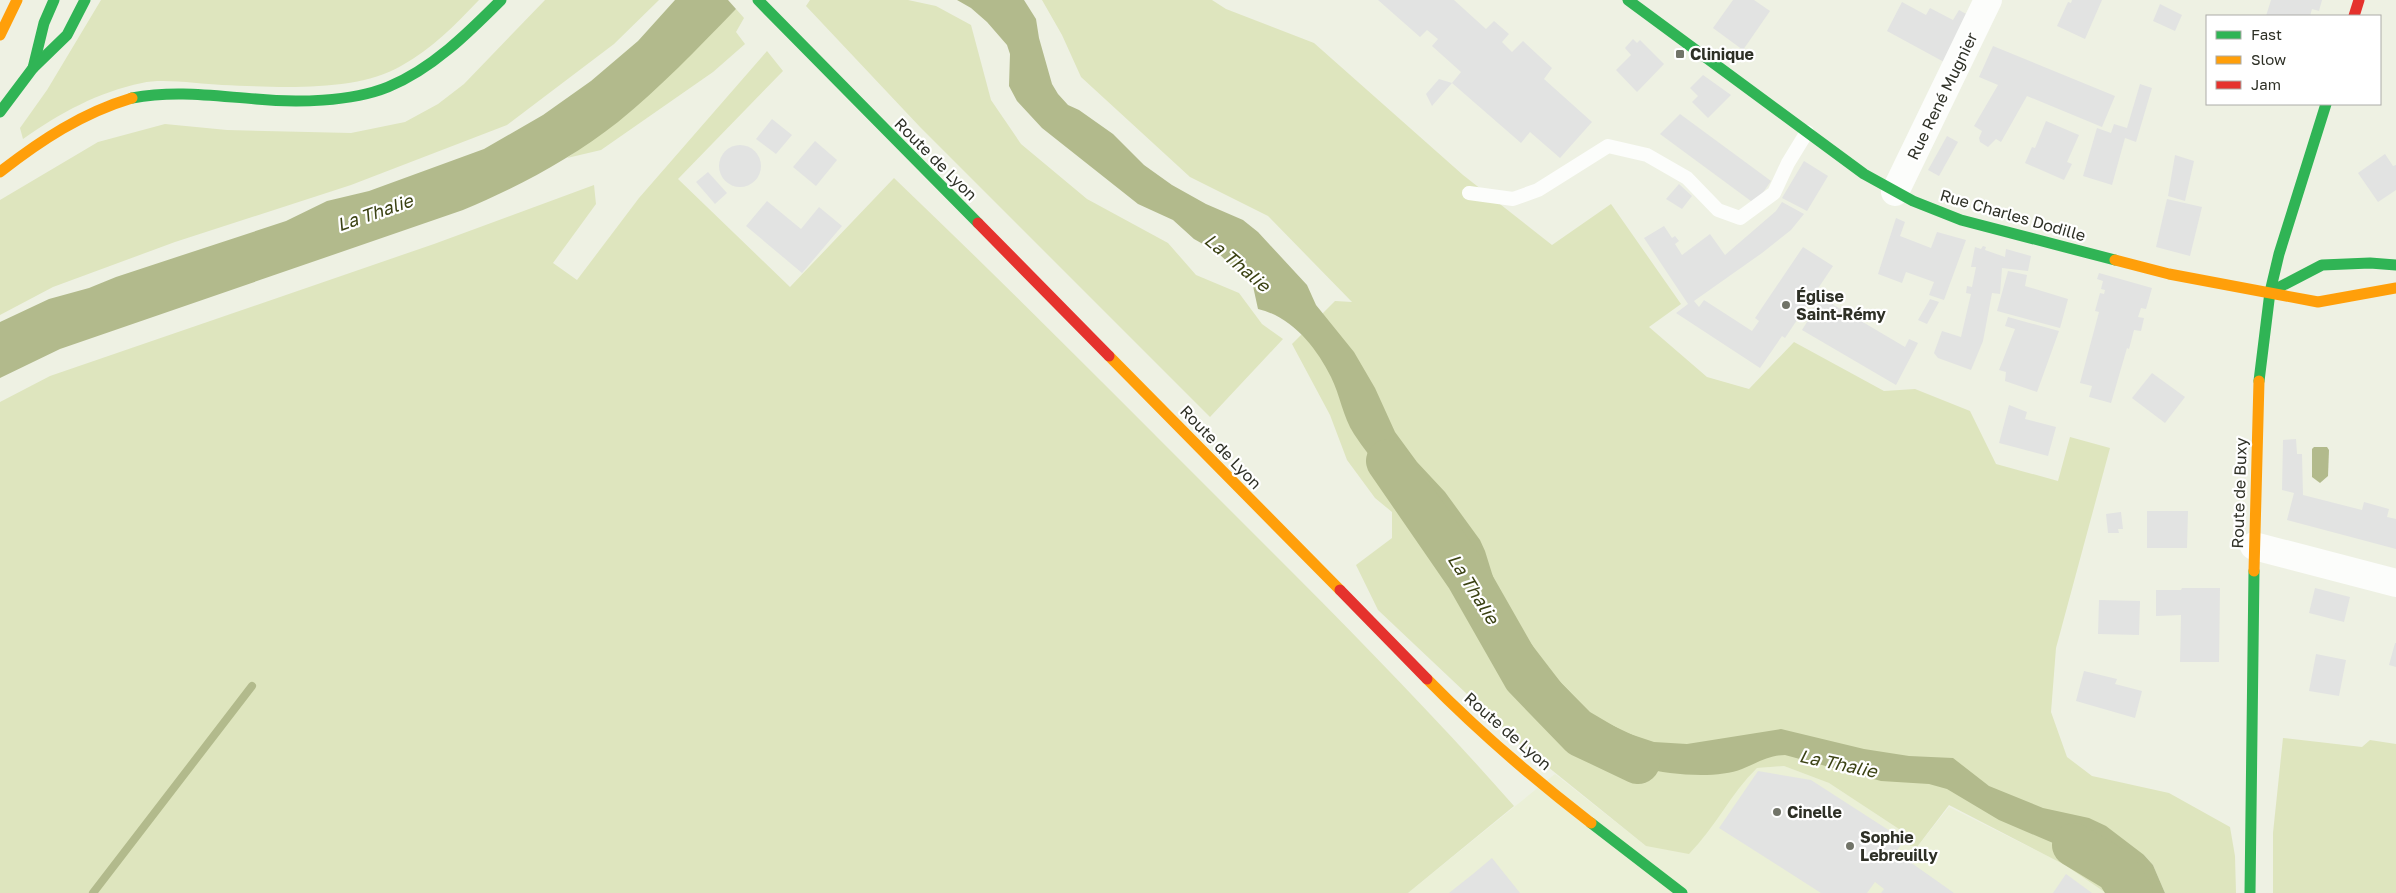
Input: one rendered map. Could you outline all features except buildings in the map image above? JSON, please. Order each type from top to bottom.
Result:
[{"type":"main road","points":[[0,34],[17,0]]},
{"type":"main road","points":[[33,68],[44,23],[54,0]]},
{"type":"main road","points":[[0,112],[33,68],[67,35],[85,0]]},
{"type":"main road","points":[[0,172],[46,138],[86,114],[119,102],[155,94],[200,94],[286,100],[365,94],[387,88],[411,76],[436,58],[471,30],[501,0]]},
{"type":"main road","name":"Rue Charles Dodille","points":[[1628,0],[1864,174],[1932,210],[1962,220],[2169,274],[2318,302],[2396,288]]},
{"type":"main road","points":[[2354,15],[2359,0]]},
{"type":"main road","name":"Route de Lyon","points":[[759,1],[1458,710],[1559,798],[1682,893]]},
{"type":"main road","name":"Route de Buxy","points":[[2250,893],[2258,385],[2270,292],[2290,216],[2326,105]]},
{"type":"main road","points":[[2270,292],[2322,265],[2370,263],[2396,265]]},
{"type":"street","name":"Rue René Mugnier","points":[[1895,192],[1988,0]]},
{"type":"street","points":[[2254,546],[2396,583]]},
{"type":"lane","points":[[1469,193],[1513,199],[1538,190],[1608,146],[1647,155],[1687,178],[1718,210],[1740,218],[1774,193],[1788,163],[1807,132]]},
{"type":"shaded area","points":[[101,0],[479,0],[423,52],[382,75],[361,81],[338,84],[290,87],[170,81],[142,83],[110,92],[65,112],[23,139],[20,128],[47,90]]},
{"type":"shaded area","points":[[545,0],[659,0],[614,44],[507,125],[351,185],[175,242],[53,287],[0,315],[0,200],[98,142],[165,124],[227,130],[351,133],[405,122],[438,104],[464,84]]},
{"type":"shaded area","points":[[810,0],[908,0],[936,6],[971,25],[991,100],[1021,144],[1087,199],[1168,243],[1196,275],[1239,293],[1262,324],[1283,339],[1210,417],[920,127],[806,6]]},
{"type":"shaded area","points":[[1042,0],[1212,0],[1226,9],[1314,43],[1463,175],[1552,245],[1611,204],[1681,304],[1649,327],[1707,377],[1749,389],[1794,342],[1884,391],[1915,389],[1970,411],[1996,464],[2058,481],[2070,437],[2110,448],[2056,648],[2051,712],[2067,757],[2092,776],[2169,793],[2230,827],[2235,856],[2236,893],[2165,893],[2153,865],[2144,855],[2126,893],[2106,893],[2065,865],[1949,805],[1917,847],[1907,845],[1905,833],[1829,783],[1784,766],[1757,768],[1739,788],[1707,833],[1689,854],[1646,846],[1522,746],[1378,610],[1356,565],[1392,538],[1392,512],[1375,498],[1347,460],[1330,415],[1292,344],[1335,301],[1352,302],[1268,216],[1190,177],[1081,77],[1062,35]]},
{"type":"shaded area","points":[[736,9],[744,18],[736,32],[745,44],[713,72],[601,150],[567,158],[632,110]]},
{"type":"shaded area","points":[[767,51],[783,71],[678,179],[790,287],[894,178],[1056,336],[1330,610],[1442,726],[1514,806],[1408,893],[0,893],[0,402],[50,376],[434,244],[594,185],[596,204],[553,263],[577,280],[639,198]]},
{"type":"shaded area","points":[[2283,738],[2362,747],[2370,740],[2396,744],[2396,893],[2273,893],[2273,833]]},
{"type":"shaded area","points":[[1784,766],[1829,783],[1905,833],[1907,845],[1917,847],[1949,807],[2066,865],[2106,893],[1408,893],[1555,774],[1646,846],[1757,768]]},
{"type":"water","points":[[675,0],[728,0],[736,9],[634,109],[582,148],[544,171],[504,192],[463,210],[60,349],[0,378],[0,322],[49,299],[89,288],[116,277],[286,221],[327,201],[369,191],[484,149],[543,115],[591,81],[638,41]]},
{"type":"water","points":[[957,0],[1024,0],[1036,19],[1039,38],[1052,84],[1068,105],[1079,110],[1113,134],[1144,165],[1172,185],[1206,204],[1243,220],[1258,232],[1307,285],[1316,305],[1354,352],[1375,388],[1395,432],[1417,462],[1445,492],[1480,540],[1499,596],[1519,628],[1562,684],[1590,712],[1624,732],[1654,742],[1687,744],[1781,729],[1864,749],[1909,756],[1953,758],[1989,786],[2043,808],[2089,818],[2106,826],[2144,855],[2153,865],[2165,893],[2134,893],[2126,883],[2102,864],[1999,820],[1947,789],[1929,784],[1881,781],[1785,755],[1768,758],[1742,769],[1720,774],[1666,773],[1644,768],[1620,759],[1596,744],[1572,726],[1550,705],[1510,659],[1480,614],[1457,562],[1447,545],[1364,449],[1354,434],[1331,377],[1310,344],[1282,319],[1258,309],[1253,286],[1217,252],[1194,239],[1173,220],[1138,204],[1042,128],[1017,101],[1009,86],[1010,54],[1007,45],[987,22],[971,8]]},
{"type":"water","points":[[2314,447],[2327,447],[2329,450],[2328,476],[2320,483],[2312,477],[2312,449]]},
{"type":"waterway","name":"La Thalie","points":[[1388,461],[1468,577],[1525,677],[1581,735],[1638,762]]},
{"type":"waterway","points":[[93,893],[252,686]]},
{"type":"waterway","name":"La Thalie","points":[[2074,845],[2117,871],[2131,893]]},
{"type":"traffic: fast","points":[[33,68],[44,23],[54,0]]},
{"type":"traffic: fast","points":[[0,112],[33,68],[67,35],[85,0]]},
{"type":"traffic: fast","points":[[132,98],[179,94],[305,101],[357,96],[373,92],[404,79],[434,60],[449,49],[501,0]]},
{"type":"traffic: fast","points":[[758,0],[978,223]]},
{"type":"traffic: fast","points":[[1628,0],[1864,174],[1913,201],[1961,220],[2115,260]]},
{"type":"traffic: fast","points":[[2259,381],[2270,292],[2279,254],[2326,105]]},
{"type":"traffic: fast","points":[[2270,292],[2322,265],[2370,263],[2396,265]]},
{"type":"traffic: fast","points":[[2250,893],[2254,571]]},
{"type":"traffic: fast","points":[[1591,823],[1682,893]]},
{"type":"traffic: slow","points":[[0,35],[17,0]]},
{"type":"traffic: slow","points":[[0,172],[47,138],[79,120],[96,111],[132,98]]},
{"type":"traffic: slow","points":[[2115,260],[2169,274],[2318,302],[2396,288]]},
{"type":"traffic: slow","points":[[1109,356],[1340,590]]},
{"type":"traffic: slow","points":[[2254,571],[2259,381]]},
{"type":"traffic: slow","points":[[1427,679],[1507,754],[1591,823]]},
{"type":"traffic: jam","points":[[2354,15],[2359,0]]},
{"type":"traffic: jam","points":[[978,223],[1109,356]]},
{"type":"traffic: jam","points":[[1340,590],[1427,679]]},
{"type":"place","name":"Clinique","points":[[1680,54]]},
{"type":"place","name":"Église Saint-Rémy","points":[[1786,305]]},
{"type":"place","name":"Cinelle","points":[[1777,812]]},
{"type":"place","name":"Sophie Lebreuilly","points":[[1850,846]]}]
